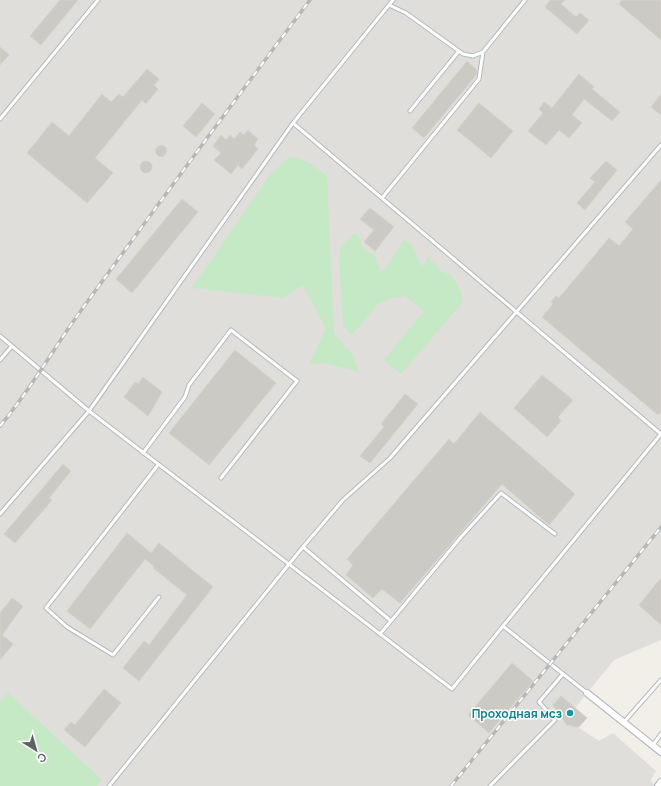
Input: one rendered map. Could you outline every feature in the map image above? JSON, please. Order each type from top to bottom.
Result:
[{"type":"street","points":[[587,693],[661,752]]},
{"type":"street","points":[[658,786],[661,782]]},
{"type":"lane","points":[[0,119],[98,0]]},
{"type":"lane","points":[[0,514],[89,411],[293,123],[393,0]]},
{"type":"lane","points":[[389,5],[406,13],[463,54],[473,56],[483,52],[525,0]]},
{"type":"lane","points":[[410,111],[459,51]]},
{"type":"lane","points":[[382,198],[480,79],[483,52]]},
{"type":"lane","points":[[0,336],[89,411],[288,565],[452,689],[661,434],[293,123]]},
{"type":"lane","points":[[109,786],[288,565],[343,500],[390,458],[661,145]]},
{"type":"lane","points":[[143,453],[185,397],[189,385],[231,330],[297,381],[221,478]]},
{"type":"lane","points":[[0,360],[12,346]]},
{"type":"lane","points":[[158,464],[46,608],[67,627],[113,655],[159,597]]},
{"type":"lane","points":[[380,634],[461,537],[501,493],[555,534]]},
{"type":"lane","points":[[303,547],[391,621]]},
{"type":"lane","points":[[503,626],[587,693]]},
{"type":"lane","points":[[490,786],[555,720],[540,702],[563,674]]},
{"type":"lane","points":[[624,722],[661,680]]},
{"type":"lane","points":[[653,745],[661,734]]},
{"type":"shaded area","points":[[0,0],[661,0],[661,640],[614,660],[575,708],[587,718],[579,728],[599,741],[613,733],[656,771],[650,781],[657,786],[0,786]]},
{"type":"green space","points":[[290,156],[310,163],[327,176],[334,333],[352,354],[359,372],[324,363],[309,364],[326,329],[303,285],[283,298],[192,288],[270,175]]},
{"type":"green space","points":[[355,233],[360,238],[362,247],[374,255],[380,270],[385,269],[404,240],[414,249],[422,267],[428,257],[441,271],[452,276],[461,292],[462,303],[401,374],[384,360],[424,311],[405,296],[388,299],[378,304],[352,335],[343,326],[339,259],[341,246]]},
{"type":"green space","points":[[8,693],[102,780],[97,786],[0,786],[0,701]]},
{"type":"building","points":[[60,0],[78,0],[41,45],[30,36]]},
{"type":"building","points":[[550,0],[565,0],[561,4],[576,17],[580,13],[589,20],[577,34],[545,7]]},
{"type":"building","points":[[622,0],[661,0],[661,40],[619,4]]},
{"type":"building","points":[[0,47],[9,55],[0,65]]},
{"type":"building","points":[[467,61],[477,70],[477,74],[424,138],[412,128]]},
{"type":"building","points":[[147,69],[159,79],[154,85],[158,89],[146,104],[142,100],[95,158],[113,173],[87,203],[27,153],[52,122],[69,136],[102,94],[111,102],[119,94],[123,97]]},
{"type":"building","points":[[579,74],[594,87],[592,89],[620,112],[612,121],[584,99],[572,115],[582,123],[569,138],[559,130],[546,145],[528,131],[543,113],[539,109],[544,102],[552,108]]},
{"type":"building","points":[[661,94],[661,115],[651,107]]},
{"type":"building","points":[[202,103],[215,114],[196,137],[183,126]]},
{"type":"building","points":[[479,103],[513,131],[491,158],[457,130]]},
{"type":"building","points":[[248,130],[258,139],[254,145],[258,149],[242,169],[238,165],[231,174],[214,160],[221,153],[213,146],[221,135],[226,140],[230,135],[234,139],[240,132],[244,135]]},
{"type":"building","points":[[161,145],[165,147],[167,151],[165,155],[161,157],[157,155],[155,151],[157,147]]},
{"type":"building","points":[[146,161],[150,163],[152,167],[150,171],[146,173],[142,171],[140,167],[142,163]]},
{"type":"building","points":[[606,161],[617,170],[585,210],[577,203],[595,182],[590,178]]},
{"type":"building","points":[[661,180],[661,412],[658,415],[542,317],[553,304],[551,302],[556,296],[559,298],[609,238],[619,246],[633,229],[625,222]]},
{"type":"building","points":[[182,199],[198,212],[132,293],[116,279]]},
{"type":"building","points":[[370,208],[394,227],[375,251],[364,242],[374,230],[360,219]]},
{"type":"building","points":[[235,350],[276,383],[209,465],[169,433]]},
{"type":"building","points":[[542,375],[573,400],[558,417],[561,421],[547,437],[514,408]]},
{"type":"building","points":[[143,377],[162,392],[148,416],[124,397],[135,382],[138,384]]},
{"type":"building","points":[[405,394],[418,404],[370,463],[360,456],[384,427],[381,424]]},
{"type":"building","points":[[480,412],[575,494],[549,525],[502,484],[400,603],[382,589],[373,598],[346,575],[353,565],[347,559],[449,439],[454,444]]},
{"type":"building","points":[[63,464],[71,471],[49,498],[52,500],[15,543],[4,534]]},
{"type":"building","points":[[127,533],[151,553],[159,543],[213,587],[139,681],[123,668],[144,641],[149,645],[187,595],[153,568],[154,566],[145,559],[90,629],[67,611]]},
{"type":"building","points":[[661,578],[661,625],[639,605]]},
{"type":"building","points":[[12,598],[23,606],[2,635],[13,644],[0,660],[0,613]]},
{"type":"building","points":[[512,663],[533,681],[489,733],[468,715]]},
{"type":"building","points":[[104,689],[121,703],[85,747],[64,730],[71,722],[75,725]]},
{"type":"building","name":"Проходная мсз","points":[[561,696],[587,718],[578,727],[567,725],[553,705]]},
{"type":"railway","points":[[0,426],[23,397],[74,320],[310,0]]},
{"type":"railway","points":[[451,786],[661,527]]},
{"type":"place","name":"Проходная мсз","points":[[570,713]]}]
